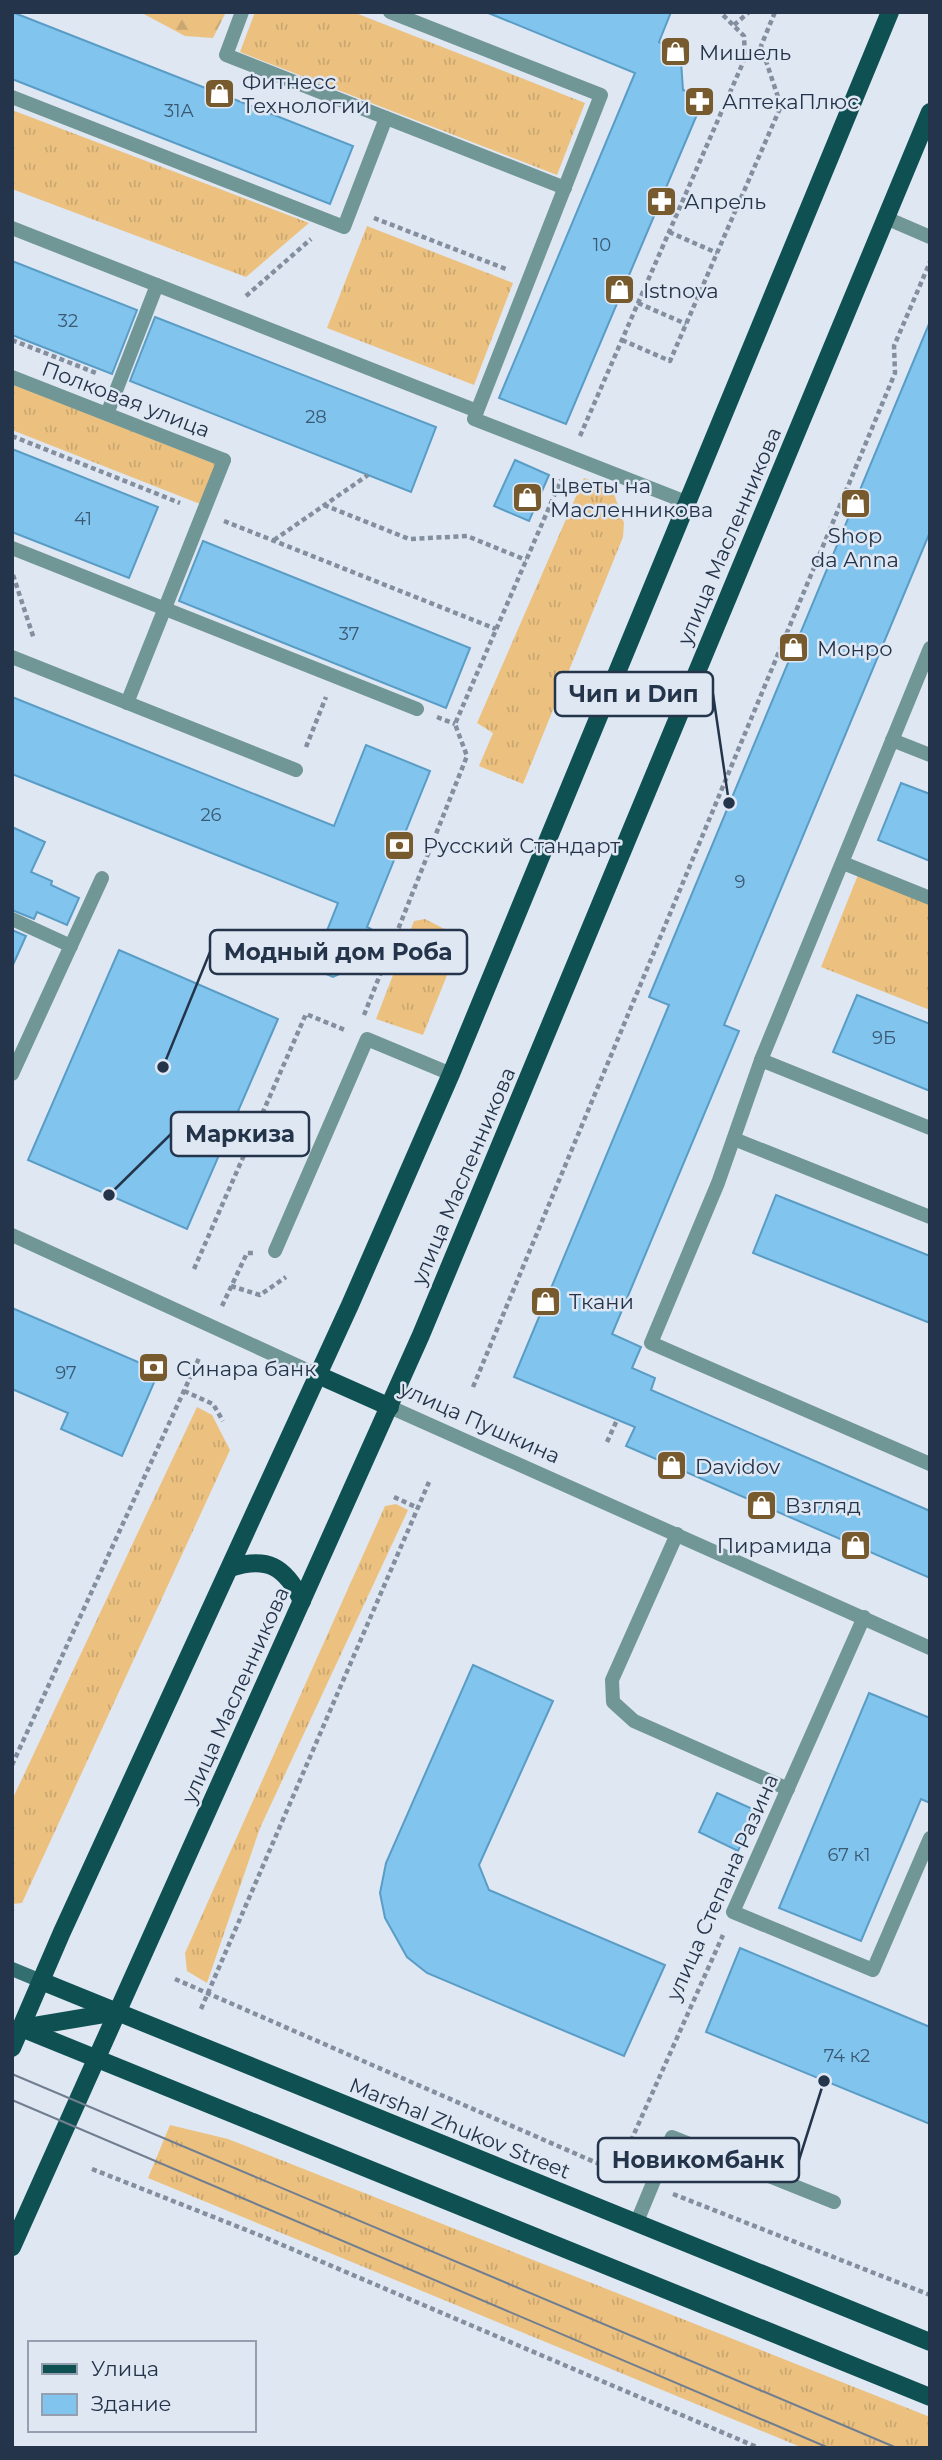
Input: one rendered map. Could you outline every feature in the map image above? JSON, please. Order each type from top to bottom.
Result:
[{"type":"main road","points":[[12,2048],[16,2026],[41,1981],[318,1375],[451,1074],[890,12]]},
{"type":"main road","name":"улица Масленникова","points":[[12,2247],[390,1407],[930,112]]},
{"type":"main road","name":"улица Пушкина","points":[[318,1375],[390,1407]]},
{"type":"main road","points":[[229,1568],[255,1562],[274,1566],[288,1576],[302,1601]]},
{"type":"main road","name":"Marshal Zhukov Street","points":[[12,1969],[930,2342]]},
{"type":"main road","points":[[16,2026],[116,2012]]},
{"type":"main road","points":[[16,2026],[930,2397]]},
{"type":"street","points":[[242,12],[226,55],[565,188]]},
{"type":"street","points":[[390,12],[601,95],[474,419],[686,502]]},
{"type":"street","points":[[12,97],[344,227],[386,118]]},
{"type":"street","points":[[886,218],[930,237]]},
{"type":"street","points":[[12,228],[477,411]]},
{"type":"street","points":[[107,414],[157,285]]},
{"type":"street","name":"Полковая улица","points":[[12,377],[224,460],[203,512]]},
{"type":"street","points":[[127,703],[203,512]]},
{"type":"street","points":[[12,548],[417,709]]},
{"type":"street","points":[[930,648],[761,1060],[734,1139],[651,1343],[930,1464]]},
{"type":"street","points":[[12,657],[296,771]]},
{"type":"street","points":[[892,740],[930,755]]},
{"type":"street","points":[[842,863],[930,898]]},
{"type":"street","points":[[12,1074],[102,878]]},
{"type":"street","points":[[12,919],[71,946]]},
{"type":"street","points":[[275,1251],[367,1039],[451,1074]]},
{"type":"street","points":[[761,1060],[930,1128]]},
{"type":"street","points":[[734,1139],[930,1217]]},
{"type":"street","name":"улица Пушкина","points":[[12,1235],[318,1375]]},
{"type":"street","name":"улица Пушкина","points":[[390,1407],[930,1648]]},
{"type":"street","points":[[677,1534],[612,1680],[613,1702],[634,1721],[788,1789]]},
{"type":"street","name":"улица Степана Разина","points":[[733,1912],[864,1617]]},
{"type":"street","points":[[733,1912],[873,1970],[929,1835]]},
{"type":"street","points":[[636,2224],[672,2137],[834,2202]]},
{"type":"path","points":[[361,1022],[467,756],[455,724],[745,58],[744,36],[720,12]]},
{"type":"path","points":[[734,25],[749,12]]},
{"type":"path","points":[[622,340],[670,361],[781,106],[761,46],[775,12]]},
{"type":"path","points":[[351,208],[530,278]]},
{"type":"path","points":[[227,312],[331,222]]},
{"type":"path","points":[[669,232],[717,253]]},
{"type":"path","points":[[473,1387],[890,386],[895,373],[894,346],[930,262]]},
{"type":"path","points":[[638,303],[686,324]]},
{"type":"path","points":[[12,340],[120,382]]},
{"type":"path","points":[[12,436],[496,629]]},
{"type":"path","points":[[274,541],[368,475]]},
{"type":"path","points":[[324,506],[409,539],[467,536],[526,560]]},
{"type":"path","points":[[12,572],[44,670]]},
{"type":"path","points":[[305,747],[316,721]]},
{"type":"path","points":[[194,1269],[306,1014],[356,1035]]},
{"type":"path","points":[[222,1307],[247,1253],[275,1251]]},
{"type":"path","points":[[232,1286],[260,1295],[286,1277]]},
{"type":"path","points":[[12,1765],[200,1356]]},
{"type":"path","points":[[184,1391],[213,1404],[223,1421]]},
{"type":"path","points":[[607,1442],[617,1420]]},
{"type":"path","points":[[201,2009],[429,1482]]},
{"type":"path","points":[[394,1497],[418,1508]]},
{"type":"path","name":"улица Степана Разина","points":[[618,2172],[733,1912]]},
{"type":"path","points":[[175,1979],[618,2172],[930,2295]]},
{"type":"path","points":[[92,2169],[259,2235],[759,2448]]},
{"type":"green space","points":[[140,12],[226,12],[213,38],[185,36]]},
{"type":"green space","points":[[255,12],[353,12],[585,103],[557,175],[240,52]]},
{"type":"green space","points":[[12,110],[309,223],[246,277],[12,189]]},
{"type":"green space","points":[[367,226],[513,283],[474,385],[327,328]]},
{"type":"green space","points":[[12,384],[216,464],[200,504],[12,430]]},
{"type":"green space","points":[[584,478],[612,488],[624,523],[623,537],[523,784],[479,766],[493,733],[477,723]]},
{"type":"green space","points":[[858,875],[930,904],[930,1010],[821,967]]},
{"type":"green space","points":[[425,919],[462,938],[423,1035],[376,1019],[414,921]]},
{"type":"green space","points":[[197,1407],[212,1415],[230,1450],[22,1903],[12,1904],[12,1800]]},
{"type":"green space","points":[[396,1504],[408,1510],[260,1828],[207,1983],[187,1971],[185,1953],[385,1506]]},
{"type":"green space","points":[[170,2125],[228,2139],[930,2417],[930,2448],[803,2448],[148,2178]]},
{"type":"building","points":[[12,12],[353,146],[330,204],[12,79]]},
{"type":"building","points":[[486,12],[671,12],[659,42],[676,52],[681,61],[683,90],[704,98],[566,424],[499,398],[635,73]]},
{"type":"building","points":[[12,261],[137,310],[112,374],[12,335]]},
{"type":"building","points":[[155,317],[436,427],[411,492],[130,381]]},
{"type":"building","points":[[929,324],[930,532],[724,1025],[739,1031],[612,1334],[641,1347],[632,1368],[655,1378],[651,1390],[930,1511],[930,1578],[626,1446],[635,1427],[514,1377],[669,1005],[649,997]]},
{"type":"building","points":[[12,449],[158,507],[129,578],[12,532]]},
{"type":"building","points":[[515,460],[549,475],[529,521],[494,506]]},
{"type":"building","points":[[203,541],[470,648],[446,708],[179,601]]},
{"type":"building","points":[[12,697],[334,826],[366,745],[430,771],[367,927],[371,929],[355,967],[333,977],[312,968],[338,903],[12,774]]},
{"type":"building","points":[[901,783],[930,794],[930,861],[878,840]]},
{"type":"building","points":[[12,827],[45,842],[31,872],[79,898],[67,925],[37,912],[34,919],[12,910]]},
{"type":"building","points":[[12,930],[26,936],[12,967]]},
{"type":"building","points":[[119,950],[278,1019],[187,1229],[28,1160]]},
{"type":"building","points":[[857,995],[930,1024],[930,1091],[833,1052]]},
{"type":"building","points":[[776,1195],[930,1256],[930,1323],[753,1253]]},
{"type":"building","points":[[12,1308],[159,1371],[122,1456],[61,1429],[68,1413],[12,1389]]},
{"type":"building","points":[[473,1665],[553,1701],[479,1865],[489,1890],[665,1965],[624,2056],[427,1973],[407,1957],[385,1918],[380,1893],[386,1863]]},
{"type":"building","points":[[869,1693],[930,1718],[930,1803],[921,1799],[861,1941],[779,1908]]},
{"type":"building","points":[[717,1793],[757,1811],[738,1851],[699,1832]]},
{"type":"building","points":[[740,1948],[930,2027],[930,2124],[706,2032]]},
{"type":"tram line","points":[[12,2074],[897,2448]]},
{"type":"tram line","points":[[12,2100],[829,2448]]},
{"type":"place","name":"Мишель","points":[[676,52]]},
{"type":"place","name":"Фитнесс Технологии","points":[[219,93]]},
{"type":"place","name":"АптекаПлюс","points":[[699,101]]},
{"type":"place","name":"Апрель","points":[[661,201]]},
{"type":"place","name":"Istnova","points":[[620,290]]},
{"type":"place","name":"Цветы на Масленникова","points":[[527,497]]},
{"type":"place","name":"Shop da Anna","points":[[855,503]]},
{"type":"place","name":"Монро","points":[[794,648]]},
{"type":"place","name":"Чип и Dип","points":[[729,803]]},
{"type":"place","name":"Русский Стандарт","points":[[400,845]]},
{"type":"place","name":"Модный дом Роба","points":[[163,1067]]},
{"type":"place","name":"Маркиза","points":[[109,1195]]},
{"type":"place","name":"Ткани","points":[[546,1301]]},
{"type":"place","name":"Синара банк","points":[[153,1368]]},
{"type":"place","name":"Davidov","points":[[672,1466]]},
{"type":"place","name":"Взгляд","points":[[762,1505]]},
{"type":"place","name":"Пирамида","points":[[855,1545]]},
{"type":"place","name":"Новикомбанк","points":[[824,2081]]}]
